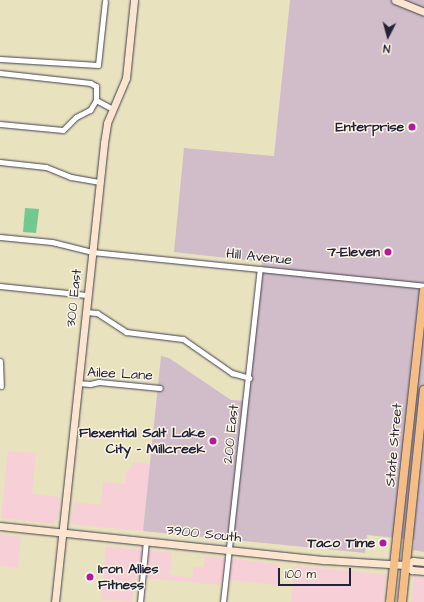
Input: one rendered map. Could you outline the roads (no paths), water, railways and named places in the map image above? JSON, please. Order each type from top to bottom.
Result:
[{"type":"main road","name":"State Street","points":[[390,602],[424,291]]},
{"type":"main road","name":"State Street","points":[[402,602],[424,390]]},
{"type":"street","name":"300 East","points":[[54,602],[105,131],[126,78],[134,0]]},
{"type":"street","points":[[395,0],[424,12]]},
{"type":"street","points":[[0,59],[98,65],[105,1]]},
{"type":"street","points":[[0,74],[90,83],[96,86],[96,100],[90,110],[76,117],[63,130],[0,124]]},
{"type":"street","points":[[96,100],[113,109]]},
{"type":"street","points":[[0,162],[46,167],[71,177],[99,182]]},
{"type":"street","name":"Hill Avenue","points":[[0,237],[40,240],[92,252],[424,286]]},
{"type":"street","name":"200 East","points":[[223,602],[230,550],[260,269]]},
{"type":"street","points":[[0,286],[87,295]]},
{"type":"street","points":[[86,312],[97,313],[126,332],[183,339],[232,373],[249,378]]},
{"type":"street","points":[[0,361],[1,386]]},
{"type":"street","name":"Ailee Lane","points":[[78,383],[101,382],[160,388]]},
{"type":"street","name":"3900 South","points":[[0,526],[325,560],[406,565],[413,561],[424,562]]},
{"type":"street","points":[[140,602],[146,541]]},
{"type":"street","name":"3900 South","points":[[406,565],[412,570],[424,570]]},
{"type":"place","name":"Enterprise","points":[[412,127]]},
{"type":"place","name":"7-Eleven","points":[[388,252]]},
{"type":"place","name":"Flexential Salt Lake City - Millcreek","points":[[213,441]]},
{"type":"place","name":"Taco Time","points":[[383,543]]},
{"type":"place","name":"Iron Allies Fitness","points":[[90,577]]}]
